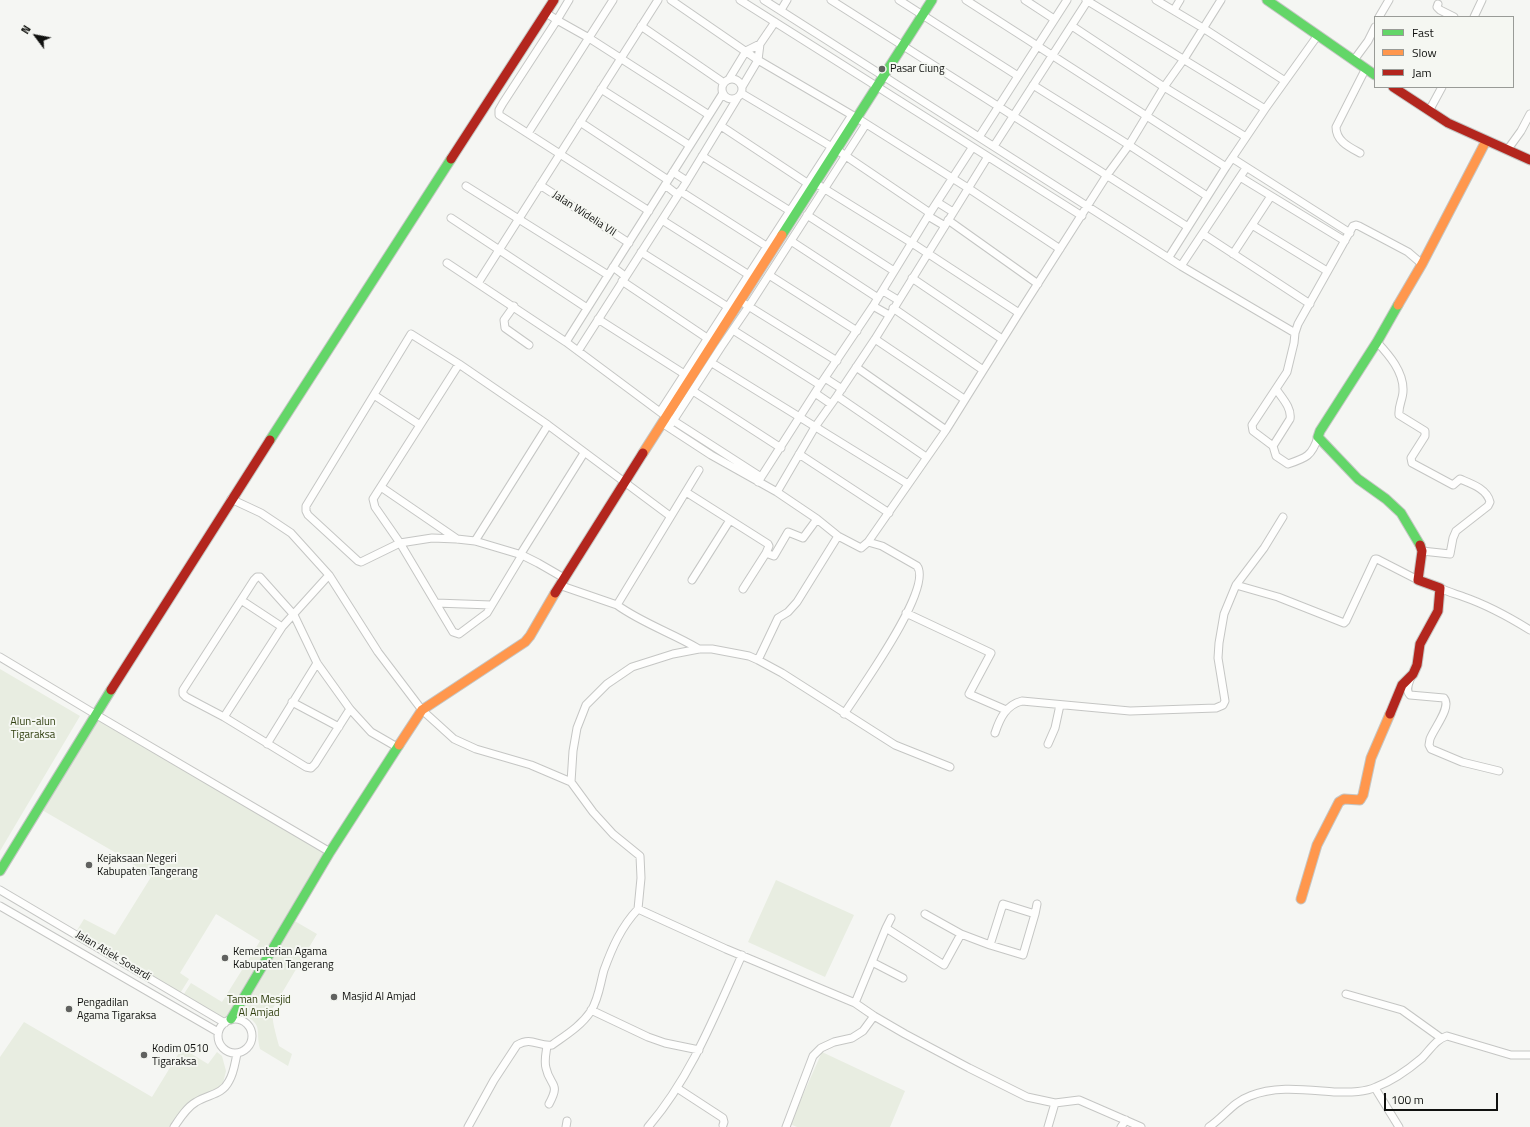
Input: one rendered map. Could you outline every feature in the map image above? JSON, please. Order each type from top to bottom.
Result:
[{"type":"street","points":[[0,871],[95,714],[231,500],[554,0]]},
{"type":"street","points":[[569,0],[499,110],[499,115],[649,211]]},
{"type":"street","points":[[528,133],[613,0]]},
{"type":"street","points":[[478,283],[658,0]]},
{"type":"street","points":[[671,0],[758,60],[854,116],[968,188],[1060,249]]},
{"type":"street","points":[[740,0],[987,158],[1082,216]]},
{"type":"street","points":[[764,0],[1181,266],[1295,333]]},
{"type":"street","points":[[781,10],[787,0]]},
{"type":"street","points":[[832,0],[1188,227]]},
{"type":"street","points":[[899,0],[1018,76]]},
{"type":"street","points":[[228,1021],[239,1020],[245,1022],[250,1027],[252,1040],[249,1047],[238,1054],[229,1053],[222,1048],[218,1041],[218,1032],[228,1021],[330,852],[397,747],[422,710],[525,642],[530,636],[562,581],[624,482],[666,420],[714,342],[749,275],[774,251],[791,241],[825,188],[837,151],[854,116],[884,76],[932,0]]},
{"type":"street","points":[[966,0],[1226,167]]},
{"type":"street","points":[[1025,0],[1054,19]]},
{"type":"street","points":[[979,136],[1066,0]]},
{"type":"street","points":[[994,146],[1072,26],[1087,0],[1265,109]]},
{"type":"street","points":[[1156,0],[1203,28],[1285,81]]},
{"type":"street","points":[[1174,10],[1180,0]]},
{"type":"street","points":[[447,263],[514,306],[566,342],[711,455],[760,480],[817,519],[838,536],[861,548],[868,542],[889,513],[926,457],[946,430],[1002,339],[1107,175],[1129,145],[1221,0]]},
{"type":"street","points":[[1268,0],[1374,73]]},
{"type":"street","points":[[1380,16],[1389,0]]},
{"type":"street","points":[[1474,16],[1482,0]]},
{"type":"street","points":[[1438,4],[1440,10],[1452,16]]},
{"type":"street","points":[[546,13],[589,38],[709,115]]},
{"type":"street","points":[[578,351],[721,126],[758,60],[760,44],[775,22]]},
{"type":"street","points":[[641,26],[726,81],[737,80],[740,92],[837,151],[929,214],[946,223],[1038,284]]},
{"type":"street","points":[[1072,26],[1164,88],[1246,137]]},
{"type":"street","points":[[1354,60],[1368,41],[1374,29]]},
{"type":"street","points":[[1169,257],[1246,137],[1318,35]]},
{"type":"street","points":[[566,342],[723,93],[722,88],[726,81],[746,51],[760,44]]},
{"type":"street","points":[[1360,153],[1340,139],[1336,134],[1336,127],[1366,68]]},
{"type":"street","points":[[1033,85],[1207,196]]},
{"type":"street","points":[[1394,88],[1448,123],[1530,160]]},
{"type":"street","points":[[1429,111],[1441,88]]},
{"type":"street","points":[[601,89],[689,146]]},
{"type":"street","points":[[723,93],[729,99],[740,92]]},
{"type":"street","points":[[1508,150],[1530,114]]},
{"type":"street","points":[[580,122],[666,182],[679,193],[774,251]]},
{"type":"street","points":[[714,342],[733,330],[769,275],[774,251],[790,211],[811,182],[837,151],[866,124]]},
{"type":"street","points":[[721,126],[811,182],[825,188],[1019,313]]},
{"type":"street","points":[[1422,264],[1408,252],[1356,225],[1353,226],[1298,324],[1287,372],[1252,425],[1253,431],[1273,446],[1276,456],[1288,464],[1307,457],[1313,451],[1320,431],[1377,342],[1422,264],[1486,140]]},
{"type":"street","points":[[760,480],[799,417],[873,306],[929,214],[972,148]]},
{"type":"street","points":[[702,156],[790,211]]},
{"type":"street","points":[[777,492],[815,427],[875,339],[987,158]]},
{"type":"street","points":[[1232,158],[1350,233]]},
{"type":"street","points":[[1181,266],[1246,168]]},
{"type":"street","points":[[673,172],[687,181]]},
{"type":"street","points":[[1240,176],[1345,241]]},
{"type":"street","points":[[691,379],[712,363],[714,342],[728,307],[737,299],[774,251],[811,182]]},
{"type":"street","name":"Jalan Widelia VII","points":[[540,185],[629,243]]},
{"type":"street","points":[[466,186],[608,275]]},
{"type":"street","points":[[1233,254],[1271,196]]},
{"type":"street","points":[[937,202],[953,212]]},
{"type":"street","points":[[807,215],[894,271]]},
{"type":"street","points":[[451,218],[587,308]]},
{"type":"street","points":[[662,220],[749,275]]},
{"type":"street","points":[[1252,225],[1327,271]]},
{"type":"street","points":[[1203,234],[1310,304]]},
{"type":"street","points":[[791,241],[878,298]]},
{"type":"street","points":[[641,252],[728,307]]},
{"type":"street","points":[[614,267],[624,279],[714,342]]},
{"type":"street","points":[[769,275],[856,331]]},
{"type":"street","points":[[912,278],[1002,339]]},
{"type":"street","points":[[604,282],[616,290]]},
{"type":"street","points":[[882,291],[898,300]]},
{"type":"street","points":[[737,299],[837,361]]},
{"type":"street","points":[[514,306],[504,320],[504,326],[506,330],[529,345]]},
{"type":"street","points":[[873,306],[889,316]]},
{"type":"street","points":[[893,308],[983,370]]},
{"type":"street","points":[[598,319],[691,379],[693,391],[780,448]]},
{"type":"street","points":[[733,330],[820,385]]},
{"type":"street","points":[[670,516],[548,425],[459,364],[411,334],[306,506],[306,511],[327,533],[358,561],[361,562],[400,543],[432,538],[475,541],[521,555],[538,563],[562,581],[617,605],[632,616],[673,634],[698,649]]},
{"type":"street","points":[[875,339],[964,399]]},
{"type":"street","points":[[1377,342],[1389,355],[1397,368],[1402,382],[1403,392],[1398,409],[1399,415],[1426,433],[1411,458],[1412,462],[1453,485],[1459,479],[1466,482],[1487,494],[1490,500],[1488,506],[1456,531],[1450,554],[1422,551]]},
{"type":"street","points":[[712,363],[908,484]]},
{"type":"street","points":[[459,364],[373,499],[375,507],[400,543],[453,632],[458,634],[487,613],[584,453]]},
{"type":"street","points":[[856,367],[946,430]]},
{"type":"street","points":[[825,378],[842,389]]},
{"type":"street","points":[[1273,446],[1290,419],[1291,414],[1276,389]]},
{"type":"street","points":[[666,420],[693,391]]},
{"type":"street","points":[[815,393],[831,404]]},
{"type":"street","points":[[374,395],[420,426]]},
{"type":"street","points":[[837,396],[926,457]]},
{"type":"street","points":[[475,541],[548,425]]},
{"type":"street","points":[[1318,437],[1358,479],[1386,499],[1401,513],[1417,538],[1422,551],[1418,580]]},
{"type":"street","points":[[799,454],[889,513]]},
{"type":"street","points":[[617,605],[699,470]]},
{"type":"street","points":[[381,487],[457,539]]},
{"type":"street","points":[[686,492],[769,546],[743,589]]},
{"type":"street","points":[[231,500],[261,513],[291,533],[328,576],[378,652],[422,710],[454,739],[476,749],[531,765],[571,782],[593,812],[608,828],[640,856],[642,878],[638,909],[628,920],[616,939],[604,971],[600,991],[591,1010],[582,1022],[572,1031],[552,1045],[547,1046],[532,1041],[522,1042],[517,1045],[494,1080],[468,1127]]},
{"type":"street","points":[[995,732],[1006,710],[1016,702],[1022,701],[1031,700],[1060,705],[1130,711],[1216,708],[1223,706],[1225,701],[1218,658],[1224,614],[1236,584],[1264,548],[1283,517]]},
{"type":"street","points":[[766,553],[774,556],[788,532],[803,538],[817,519]]},
{"type":"street","points":[[692,580],[730,520]]},
{"type":"street","points":[[758,660],[778,618],[788,612],[797,602],[838,536]]},
{"type":"street","points":[[844,714],[895,638],[918,587],[919,569],[917,566],[882,546],[868,542]]},
{"type":"street","points":[[1236,584],[1278,597],[1342,623],[1346,621],[1375,559],[1378,558],[1418,580],[1448,592],[1463,596],[1530,630]]},
{"type":"street","points":[[224,717],[282,627],[328,576]]},
{"type":"street","points":[[350,709],[315,764],[310,768],[267,744],[224,717],[186,697],[183,694],[183,690],[254,580],[260,577],[294,615],[317,663],[350,709],[371,732],[397,747]]},
{"type":"street","points":[[1440,588],[1438,611],[1420,644],[1417,665],[1408,689],[1408,693],[1410,695],[1444,698],[1447,702],[1446,708],[1430,739],[1429,745],[1431,749],[1462,762],[1498,771]]},
{"type":"street","points":[[241,600],[282,627]]},
{"type":"street","points":[[436,603],[491,605]]},
{"type":"street","points":[[906,613],[991,653],[969,694],[1006,710]]},
{"type":"street","points":[[571,782],[573,751],[577,728],[586,705],[607,684],[632,667],[673,654],[698,649],[712,649],[749,656],[758,660],[782,673],[844,714],[895,745],[950,768]]},
{"type":"street","points":[[0,657],[330,852]]},
{"type":"street","points":[[267,744],[317,663]]},
{"type":"street","points":[[1301,899],[1317,845],[1341,800],[1358,800],[1362,797],[1370,758],[1402,684],[1413,674]]},
{"type":"street","points":[[292,702],[339,727]]},
{"type":"street","points":[[1048,744],[1055,728],[1060,705]]},
{"type":"street","name":"Jalan Atiek Soeardi","points":[[0,890],[228,1021]]},
{"type":"street","points":[[990,945],[1003,904],[1035,914]]},
{"type":"street","points":[[925,914],[961,934],[1023,955],[1038,904]]},
{"type":"street","name":"Jalan Atiek Soeardi","points":[[0,906],[218,1032]]},
{"type":"street","points":[[638,909],[726,949],[855,1002],[874,1016],[969,1068],[1027,1097],[1055,1103],[1079,1100],[1141,1127]]},
{"type":"street","points":[[855,1002],[891,918]]},
{"type":"street","points":[[886,928],[944,965],[961,934]]},
{"type":"street","points":[[648,1127],[676,1088],[699,1050],[742,955]]},
{"type":"street","points":[[872,962],[902,978]]},
{"type":"street","points":[[1346,994],[1402,1010],[1441,1038]]},
{"type":"street","points":[[591,1010],[648,1037],[665,1043],[699,1050]]},
{"type":"street","points":[[786,1127],[813,1056],[821,1048],[834,1042],[852,1038],[863,1031],[874,1016]]},
{"type":"street","points":[[1209,1127],[1219,1120],[1233,1105],[1250,1096],[1264,1092],[1287,1089],[1354,1092],[1375,1088],[1392,1080],[1421,1058],[1441,1038],[1447,1036],[1511,1055],[1530,1055]]},
{"type":"street","points":[[547,1046],[545,1066],[556,1091],[550,1104]]},
{"type":"street","points":[[174,1127],[188,1109],[196,1102],[223,1090],[230,1080],[238,1054]]},
{"type":"street","points":[[676,1088],[723,1118],[724,1122],[722,1126]]},
{"type":"street","points":[[1375,1088],[1399,1127]]},
{"type":"street","points":[[1048,1127],[1055,1103]]},
{"type":"street","points":[[1120,1127],[1126,1120]]},
{"type":"green space","name":"Alun-alun Tigaraksa","points":[[0,669],[80,716],[0,851]]},
{"type":"green space","points":[[97,719],[329,852],[231,1018],[224,1021],[182,997],[191,983],[222,1002],[260,941],[216,914],[180,973],[189,979],[179,995],[76,932],[84,919],[115,935],[151,877],[123,857],[42,810]]},
{"type":"green space","points":[[776,880],[854,915],[825,977],[748,942]]},
{"type":"green space","name":"Taman Mesjid Al Amjad","points":[[293,920],[317,934],[273,1008],[273,1022],[279,1046],[292,1054],[288,1066],[260,1049],[257,1026],[244,1014],[242,1007]]},
{"type":"green space","points":[[24,1022],[152,1097],[182,1048],[208,1064],[217,1052],[222,1056],[226,1071],[223,1083],[209,1093],[195,1098],[170,1127],[0,1127],[0,1057]]},
{"type":"green space","points":[[822,1052],[905,1091],[890,1127],[797,1127],[790,1124]]},
{"type":"traffic: fast","points":[[782,235],[932,0]]},
{"type":"traffic: fast","points":[[1267,0],[1374,74]]},
{"type":"traffic: fast","points":[[270,440],[451,159]]},
{"type":"traffic: fast","points":[[1398,305],[1377,342],[1320,431],[1318,437],[1358,479],[1386,499],[1401,513],[1420,545]]},
{"type":"traffic: fast","points":[[0,871],[111,690]]},
{"type":"traffic: fast","points":[[231,1019],[330,852],[399,745]]},
{"type":"traffic: slow","points":[[1398,305],[1422,264],[1486,141]]},
{"type":"traffic: slow","points":[[643,453],[782,235]]},
{"type":"traffic: slow","points":[[399,745],[422,710],[525,642],[555,593]]},
{"type":"traffic: slow","points":[[1301,899],[1317,845],[1339,802],[1344,799],[1360,800],[1363,795],[1371,758],[1390,714]]},
{"type":"traffic: jam","points":[[451,159],[554,0]]},
{"type":"traffic: jam","points":[[1395,88],[1448,123],[1530,160]]},
{"type":"traffic: jam","points":[[111,690],[270,440]]},
{"type":"traffic: jam","points":[[555,593],[643,453]]},
{"type":"traffic: jam","points":[[1390,714],[1402,685],[1413,674],[1417,665],[1420,644],[1438,611],[1440,588],[1418,580],[1422,551],[1420,545]]},
{"type":"place","name":"Pasar Ciung","points":[[882,69]]},
{"type":"place","name":"Kejaksaan Negeri Kabupaten Tangerang","points":[[89,865]]},
{"type":"place","name":"Kementerian Agama Kabupaten Tangerang","points":[[225,958]]},
{"type":"place","name":"Masjid Al Amjad","points":[[334,997]]},
{"type":"place","name":"Pengadilan Agama Tigaraksa","points":[[69,1009]]},
{"type":"place","name":"Kodim 0510 Tigaraksa","points":[[144,1055]]}]
